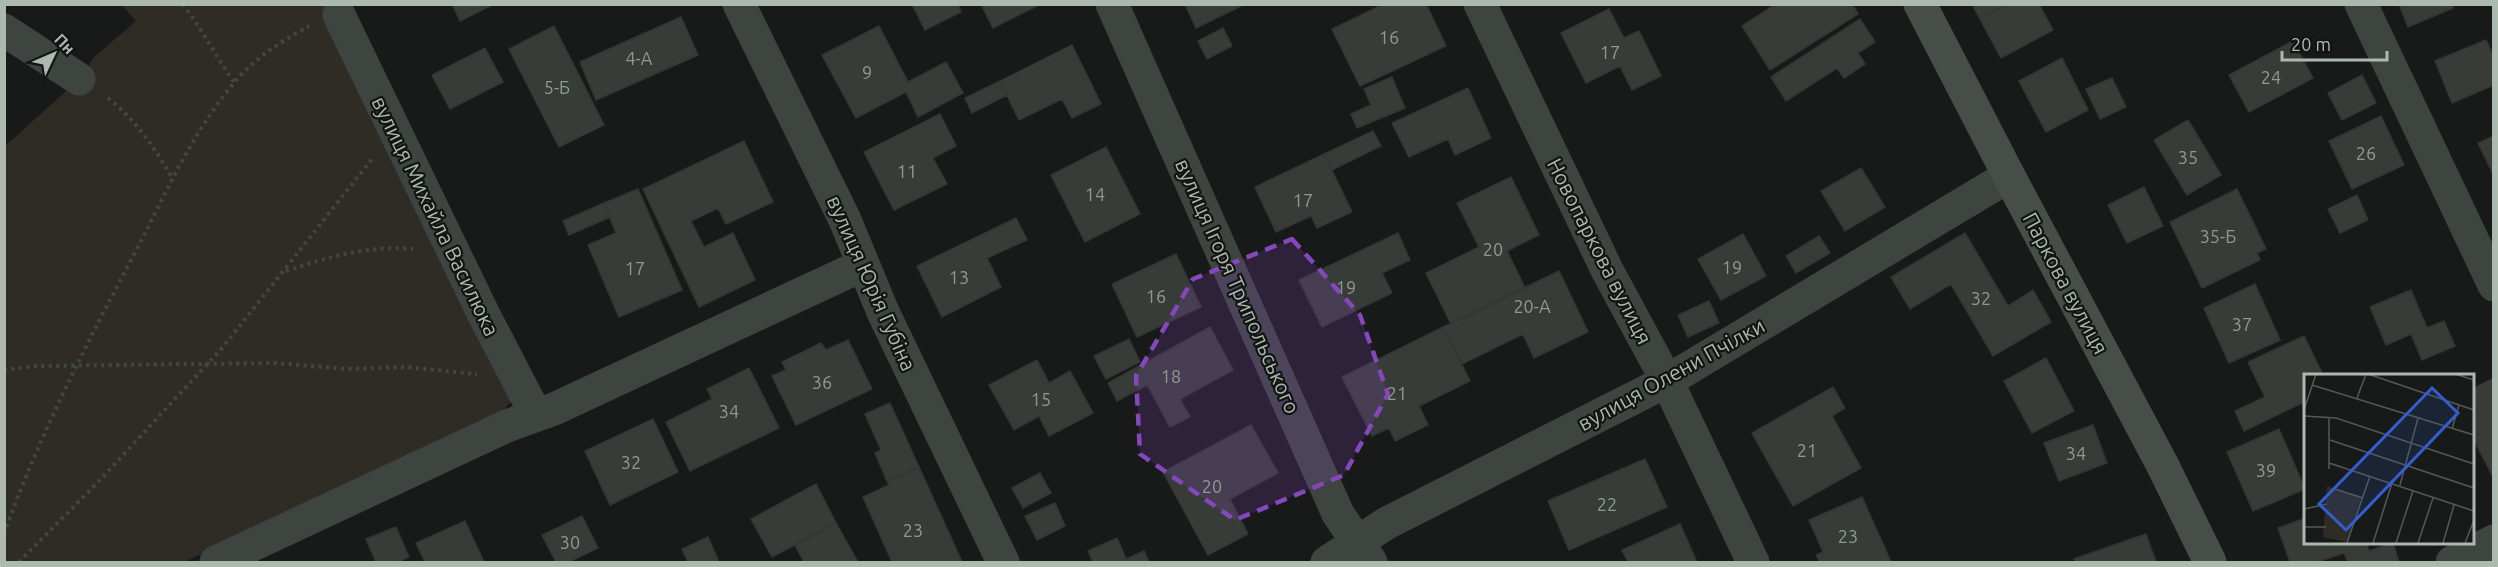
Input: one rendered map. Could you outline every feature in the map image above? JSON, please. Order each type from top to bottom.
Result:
[{"type":"street","name":"вулиця Юрія Губіна","points":[[739,4],[844,220],[884,312],[1003,562]]},
{"type":"street","name":"вулиця Ігоря Трипольського","points":[[1112,4],[1338,514],[1364,552]]},
{"type":"street","name":"Новопаркова вулиця","points":[[1480,4],[1607,270],[1667,381],[1753,562]]},
{"type":"street","name":"Паркова вулиця","points":[[1920,4],[2163,466],[2210,562]]},
{"type":"street","points":[[2361,4],[2493,285]]},
{"type":"street","name":"вулиця Михайла Василюка","points":[[339,15],[458,262],[536,416]]},
{"type":"street","points":[[4,30],[79,79]]},
{"type":"street","name":"вулиця Олени Пчілки","points":[[1327,562],[1364,552],[1387,523],[1667,381],[2009,176]]},
{"type":"street","points":[[216,562],[507,426],[536,416],[863,265]]},
{"type":"street","points":[[2452,562],[2493,541]]},
{"type":"path","points":[[183,4],[234,82]]},
{"type":"path","points":[[4,534],[51,418],[173,178],[206,119],[234,82],[269,51],[308,26],[339,15]]},
{"type":"path","points":[[79,79],[110,99],[134,122],[158,153],[173,178]]},
{"type":"path","points":[[19,562],[100,480],[208,363],[285,271],[353,181],[396,134]]},
{"type":"path","points":[[285,271],[331,256],[364,249],[411,248],[458,262]]},
{"type":"path","points":[[4,370],[36,366],[276,363],[346,369],[406,367],[461,371],[518,381]]},
{"type":"highlighted area","points":[[1292,239],[1360,315],[1388,394],[1344,475],[1235,520],[1140,454],[1136,376],[1193,279]]},
{"type":"shaded area","points":[[122,5],[326,5],[511,401],[501,414],[184,562],[5,562],[4,147],[86,73],[92,59],[136,21]]},
{"type":"building","points":[[452,4],[494,4],[460,21]]},
{"type":"building","points":[[912,4],[958,4],[961,12],[925,30]]},
{"type":"building","points":[[981,4],[1041,4],[993,28]]},
{"type":"building","points":[[1185,4],[1245,4],[1196,28]]},
{"type":"building","points":[[1384,4],[1426,4],[1446,46],[1360,86],[1332,29]]},
{"type":"building","points":[[1776,4],[1852,4],[1858,14],[1770,70],[1742,26]]},
{"type":"building","points":[[1972,4],[2007,4],[1980,19]]},
{"type":"building","points":[[2007,4],[2039,4],[2053,30],[2001,58],[1980,19]]},
{"type":"building","points":[[2399,4],[2452,4],[2453,8],[2408,27]]},
{"type":"building","points":[[1609,9],[1624,38],[1639,31],[1661,76],[1632,90],[1620,66],[1586,83],[1561,33]]},
{"type":"building","points":[[681,17],[698,55],[596,100],[580,62]]},
{"type":"building","points":[[1860,19],[1875,42],[1858,53],[1865,64],[1844,78],[1837,68],[1786,101],[1771,77]]},
{"type":"building","points":[[554,26],[604,125],[559,147],[509,49]]},
{"type":"building","points":[[879,26],[908,82],[946,62],[963,93],[918,117],[906,92],[856,118],[822,55]]},
{"type":"building","points":[[1223,28],[1232,46],[1207,59],[1198,41]]},
{"type":"building","points":[[2486,40],[2494,58],[2494,85],[2452,103],[2435,61]]},
{"type":"building","points":[[2293,41],[2313,78],[2249,112],[2229,75]]},
{"type":"building","points":[[1072,45],[1101,104],[1072,118],[1062,99],[1019,120],[1000,81]]},
{"type":"building","points":[[485,48],[503,82],[450,109],[432,75]]},
{"type":"building","points":[[2062,58],[2088,110],[2046,132],[2019,81]]},
{"type":"building","points":[[2362,75],[2376,103],[2342,120],[2328,93]]},
{"type":"building","points":[[1392,77],[1405,108],[1357,128],[1351,114],[1371,105],[1364,89]]},
{"type":"building","points":[[2112,78],[2126,107],[2100,119],[2086,89]]},
{"type":"building","points":[[1000,81],[1007,95],[972,113],[965,98]]},
{"type":"building","points":[[1468,88],[1491,138],[1455,155],[1448,139],[1409,157],[1392,123]]},
{"type":"building","points":[[940,114],[956,146],[933,158],[947,184],[894,210],[864,152]]},
{"type":"building","points":[[2381,116],[2404,165],[2352,189],[2329,141]]},
{"type":"building","points":[[2188,120],[2221,175],[2187,195],[2154,140]]},
{"type":"building","points":[[1373,131],[1381,146],[1332,170],[1324,154]]},
{"type":"building","points":[[2494,136],[2494,176],[2478,143]]},
{"type":"building","points":[[744,141],[773,202],[726,224],[718,208],[691,221],[704,247],[733,233],[755,280],[699,307],[643,189]]},
{"type":"building","points":[[1106,147],[1140,214],[1085,242],[1051,175]]},
{"type":"building","points":[[1324,154],[1352,212],[1317,228],[1311,216],[1276,232],[1255,187]]},
{"type":"building","points":[[1861,168],[1885,207],[1845,231],[1821,191]]},
{"type":"building","points":[[1511,177],[1539,235],[1507,251],[1525,288],[1451,324],[1426,273],[1479,247],[1457,203]]},
{"type":"building","points":[[2144,187],[2163,226],[2127,243],[2108,205]]},
{"type":"building","points":[[638,189],[682,290],[619,317],[588,245],[616,233],[604,203]]},
{"type":"building","points":[[2237,189],[2266,249],[2257,253],[2260,260],[2202,288],[2170,222]]},
{"type":"building","points":[[2357,195],[2368,220],[2340,233],[2328,209]]},
{"type":"building","points":[[604,203],[610,217],[569,235],[563,221]]},
{"type":"building","points":[[1016,218],[1027,240],[987,258],[1001,287],[942,317],[917,266]]},
{"type":"building","points":[[1398,233],[1410,260],[1382,273],[1392,293],[1322,327],[1299,280]]},
{"type":"building","points":[[1965,233],[2008,306],[2033,290],[2051,322],[1993,356],[1951,284],[1910,309],[1891,277]]},
{"type":"building","points":[[1743,234],[1766,276],[1721,300],[1698,259]]},
{"type":"building","points":[[1819,236],[1830,253],[1796,273],[1786,256]]},
{"type":"building","points":[[1176,254],[1201,307],[1137,337],[1112,284]]},
{"type":"building","points":[[1559,271],[1588,332],[1534,358],[1523,334],[1462,364],[1443,327]]},
{"type":"building","points":[[2255,284],[2280,340],[2229,363],[2204,308]]},
{"type":"building","points":[[2411,290],[2427,328],[2444,321],[2455,346],[2422,360],[2411,334],[2386,345],[2370,307]]},
{"type":"building","points":[[1709,301],[1719,323],[1688,337],[1678,315]]},
{"type":"building","points":[[1210,327],[1233,370],[1180,399],[1190,417],[1170,427],[1147,385],[1117,401],[1108,383]]},
{"type":"building","points":[[1443,327],[1470,381],[1419,406],[1428,425],[1395,441],[1389,428],[1372,436],[1342,377]]},
{"type":"building","points":[[2304,336],[2323,374],[2304,374],[2304,402],[2244,431],[2235,411],[2265,397],[2248,362]]},
{"type":"building","points":[[1129,339],[1140,362],[1106,379],[1094,356]]},
{"type":"building","points":[[848,340],[872,389],[796,425],[772,376],[786,370],[782,362],[821,343],[826,350]]},
{"type":"building","points":[[2046,358],[2074,411],[2032,433],[2004,381]]},
{"type":"building","points":[[1037,360],[1049,383],[1070,371],[1093,413],[1049,436],[1039,416],[1014,430],[989,385]]},
{"type":"building","points":[[749,368],[779,428],[690,471],[666,422],[712,399],[707,389]]},
{"type":"building","points":[[2494,378],[2493,477],[2474,440],[2474,388]]},
{"type":"building","points":[[1833,387],[1845,408],[1832,416],[1861,468],[1793,506],[1752,433]]},
{"type":"building","points":[[890,403],[919,467],[887,481],[875,453],[881,450],[865,414]]},
{"type":"building","points":[[653,419],[678,472],[610,505],[585,451]]},
{"type":"building","points":[[1251,425],[1278,473],[1230,499],[1248,534],[1208,555],[1163,472]]},
{"type":"building","points":[[2093,425],[2107,463],[2059,481],[2044,443]]},
{"type":"building","points":[[2279,429],[2304,489],[2253,511],[2227,452]]},
{"type":"building","points":[[1645,459],[1667,507],[1569,550],[1548,501]]},
{"type":"building","points":[[919,467],[962,562],[892,562],[863,497],[889,485],[887,481]]},
{"type":"building","points":[[1040,473],[1051,493],[1023,508],[1012,488]]},
{"type":"building","points":[[816,484],[836,523],[772,557],[751,519]]},
{"type":"building","points":[[1862,497],[1891,562],[1820,562],[1816,555],[1823,552],[1809,520]]},
{"type":"building","points":[[1055,503],[1065,526],[1037,540],[1025,516]]},
{"type":"building","points":[[582,516],[598,548],[569,562],[556,562],[542,535]]},
{"type":"building","points":[[2304,519],[2304,543],[2366,543],[2369,551],[2393,543],[2399,562],[2348,562],[2344,553],[2317,562],[2290,562],[2278,528]]},
{"type":"building","points":[[465,521],[484,562],[425,562],[416,543]]},
{"type":"building","points":[[836,523],[858,562],[804,562],[795,545]]},
{"type":"building","points":[[1680,524],[1697,562],[1628,562],[1622,550]]},
{"type":"building","points":[[396,527],[409,557],[397,562],[376,562],[366,539]]},
{"type":"building","points":[[2146,534],[2156,562],[2076,562],[2074,559]]},
{"type":"building","points":[[708,537],[719,562],[688,562],[682,549]]},
{"type":"building","points":[[1117,538],[1126,559],[1144,551],[1149,562],[1093,562],[1088,551]]}]
